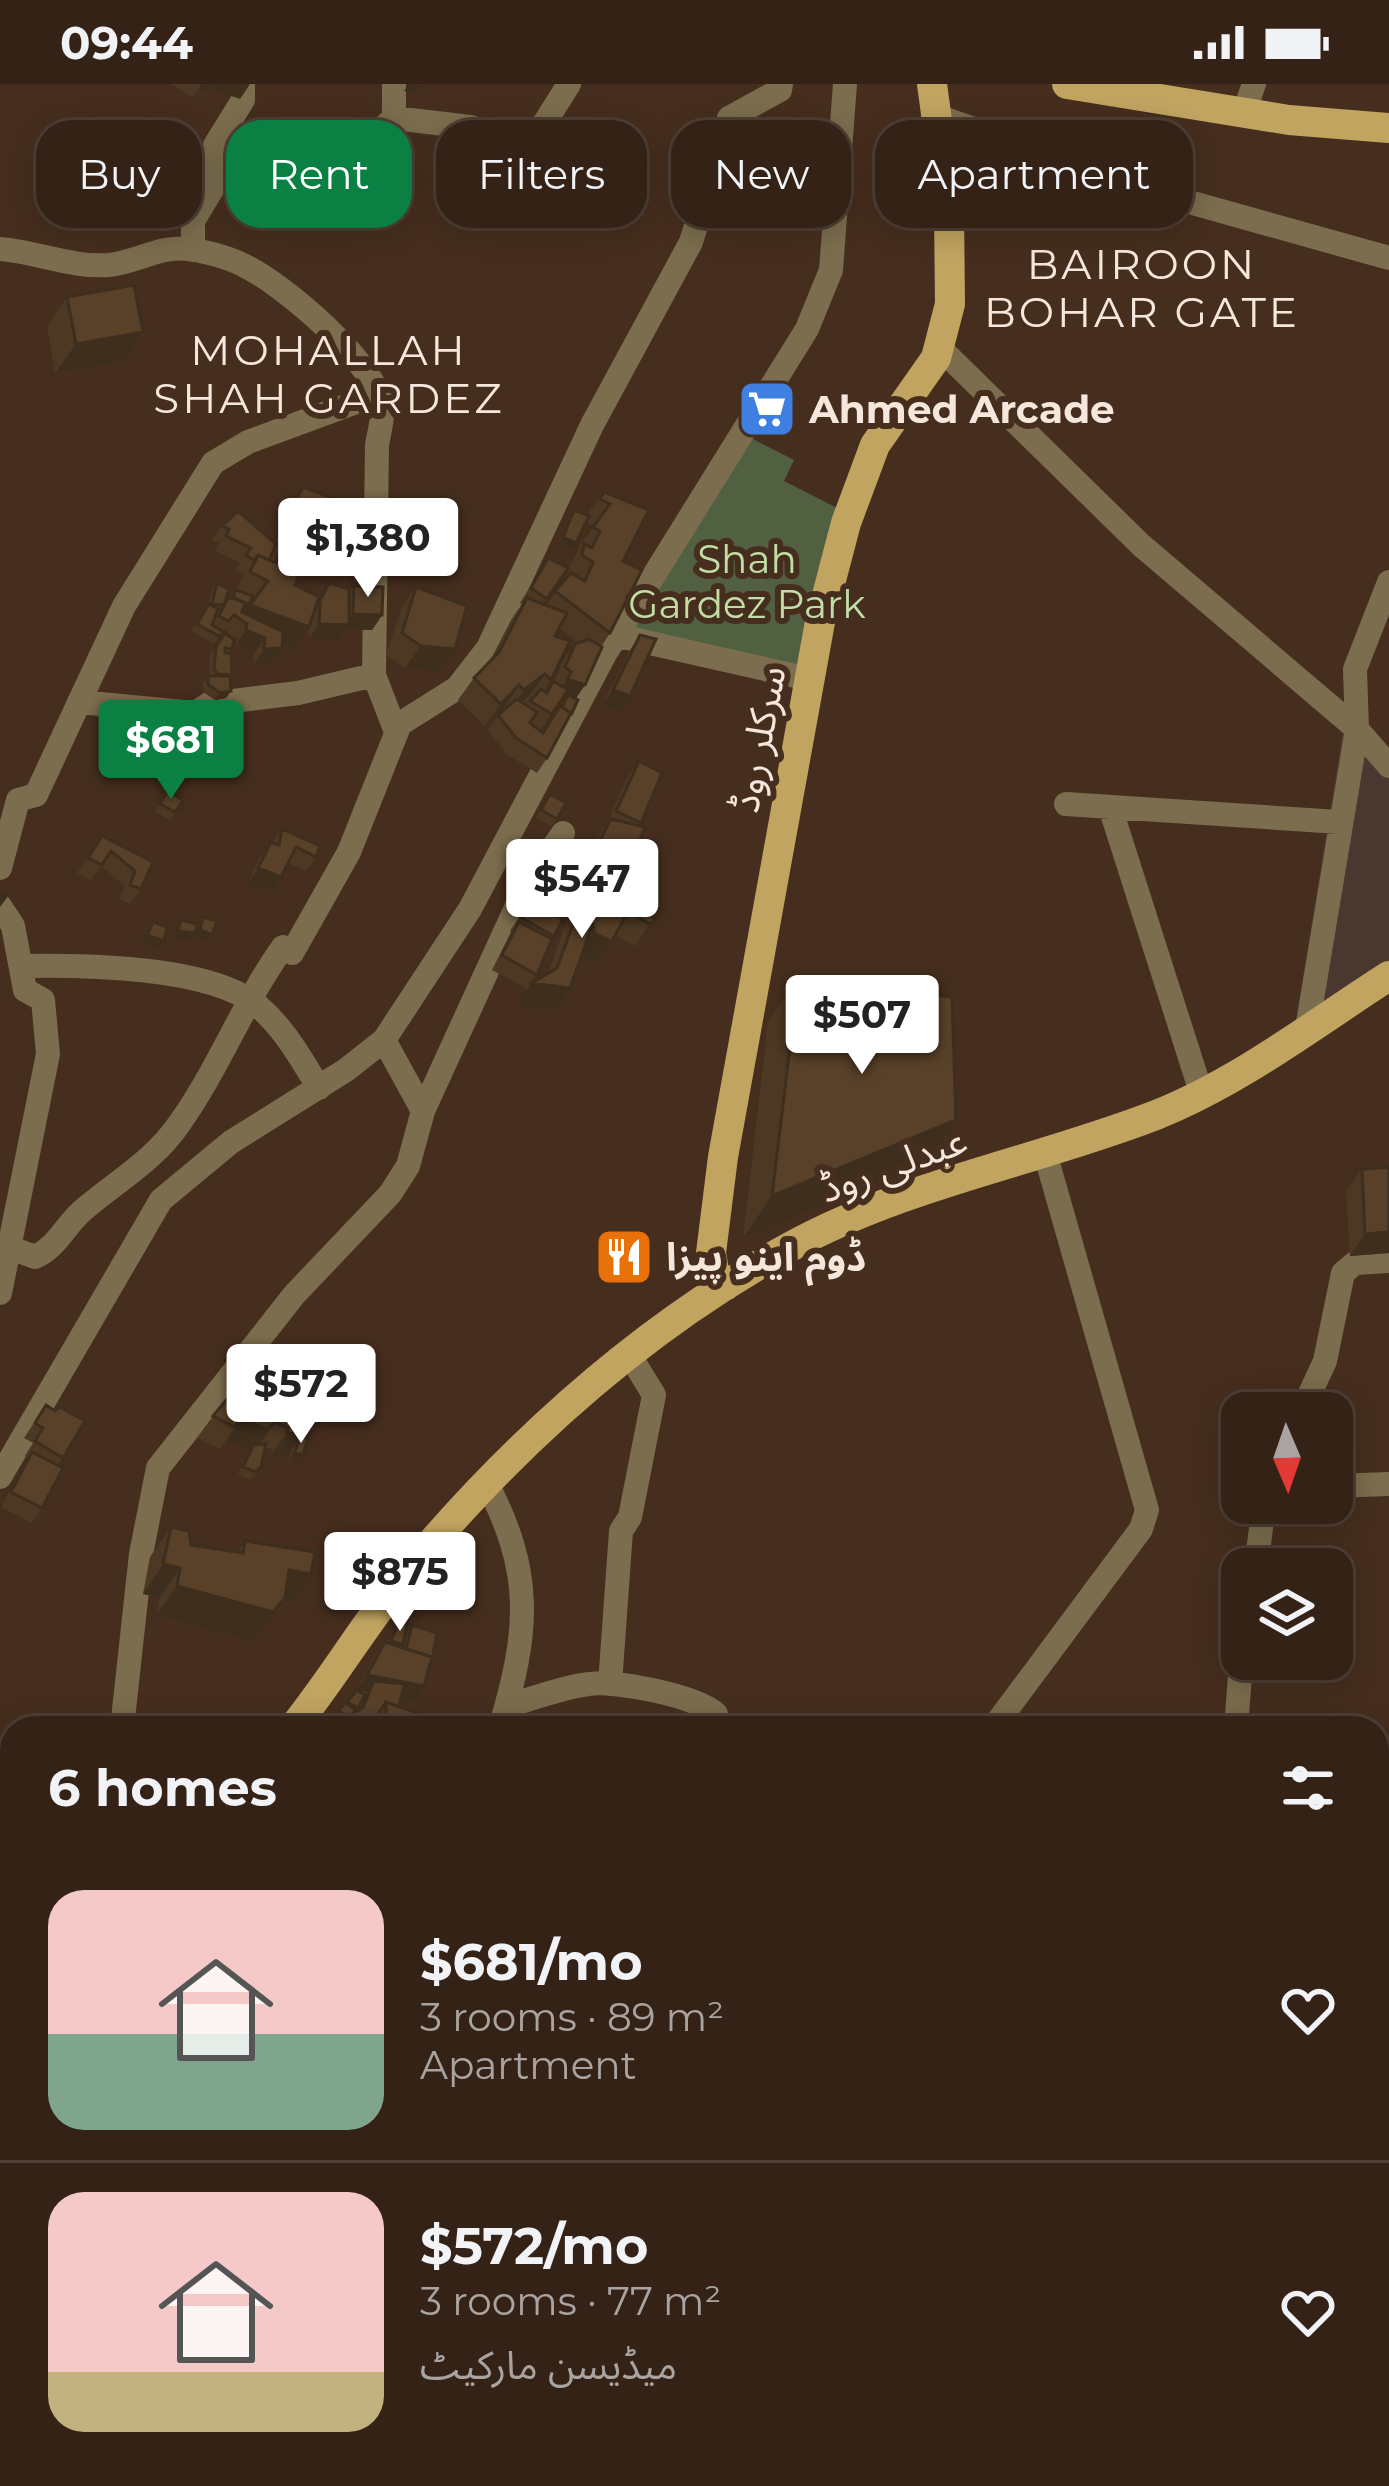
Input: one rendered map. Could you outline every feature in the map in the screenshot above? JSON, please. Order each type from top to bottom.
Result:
[{"type":"main road","name":"سرکلر روڈ","points":[[724,1286],[714,1271],[711,1253],[723,1156],[808,679],[846,523],[875,446],[940,349],[950,304],[950,249],[932,84]]},
{"type":"main road","points":[[1067,84],[1249,98],[1389,128]]},
{"type":"main road","name":"عبدلی روڈ","points":[[302,1716],[407,1571],[486,1482],[544,1424],[629,1354],[724,1286],[866,1211],[1046,1153],[1202,1095],[1389,976]]},
{"type":"street","points":[[193,250],[193,221],[214,186],[215,145],[243,100],[243,84]]},
{"type":"street","points":[[394,84],[394,118],[470,127],[530,146],[569,84]]},
{"type":"street","points":[[11,1248],[35,1257],[46,1252],[78,1214],[138,1168],[177,1128],[247,998],[283,946],[292,953],[316,915],[349,852],[396,732],[415,710],[457,688],[488,648],[592,425],[691,242],[729,118],[780,90],[781,84]]},
{"type":"street","points":[[0,1477],[161,1200],[231,1142],[319,1088],[384,1040],[470,909],[619,636],[807,329],[831,270],[845,84]]},
{"type":"street","points":[[938,116],[1157,194],[1389,258]]},
{"type":"street","points":[[0,249],[83,265],[143,259],[162,249],[193,250],[243,264],[301,304],[378,394],[383,410],[376,445],[374,676],[396,732]]},
{"type":"street","points":[[940,349],[1141,545],[1357,729],[1389,766]]},
{"type":"street","points":[[0,868],[18,800],[36,795],[124,606],[213,463],[248,442],[378,394]]},
{"type":"street","points":[[1307,1029],[1357,729],[1354,669],[1389,582]]},
{"type":"street","points":[[619,636],[808,679]]},
{"type":"street","points":[[79,702],[195,713],[209,704],[374,676]]},
{"type":"street","points":[[1066,804],[1339,822]]},
{"type":"street","points":[[1110,807],[1202,1095]]},
{"type":"street","points":[[123,1716],[141,1554],[158,1468],[294,1295],[390,1194],[408,1166],[423,1111],[525,888],[563,833]]},
{"type":"street","points":[[0,905],[13,926],[26,990],[43,1000],[48,1054],[15,1197],[11,1248],[0,1293]]},
{"type":"street","points":[[22,966],[73,965],[194,980],[247,998],[286,1034],[319,1088]]},
{"type":"street","points":[[384,1040],[423,1111]]},
{"type":"street","points":[[1002,1716],[1141,1529],[1147,1510],[1046,1153]]},
{"type":"street","points":[[1310,1392],[1325,1361],[1343,1273],[1355,1263],[1389,1261]]},
{"type":"street","points":[[610,1684],[621,1531],[630,1516],[654,1395],[629,1354]]},
{"type":"street","points":[[486,1482],[513,1533],[524,1595],[504,1716]]},
{"type":"street","points":[[1353,1485],[1389,1484]]},
{"type":"street","points":[[1237,1716],[1240,1680]]},
{"type":"street","points":[[507,1716],[588,1684],[696,1700],[716,1716]]},
{"type":"shaded area","points":[[1343,730],[1389,778],[1389,980],[1293,1037]]},
{"type":"green space","name":"Shah Gardez Park","points":[[743,434],[794,460],[784,481],[849,514],[809,679],[619,636]]},
{"type":"building","points":[[134,285],[143,332],[76,344],[67,297]]},
{"type":"building","points":[[303,487],[330,497],[295,585],[319,597],[309,627],[250,605],[268,581],[250,572],[258,555],[276,563],[292,517],[288,516]]},
{"type":"building","points":[[604,492],[649,510],[623,561],[642,570],[610,633],[555,591],[571,573],[585,581],[593,562],[582,555],[584,544],[592,548],[600,531],[593,527],[610,504],[600,499]]},
{"type":"building","points":[[574,510],[589,516],[576,543],[563,537]]},
{"type":"building","points":[[238,511],[276,544],[269,560],[258,555],[254,560],[246,555],[251,548],[226,536],[229,529],[222,526]]},
{"type":"building","points":[[548,558],[568,568],[547,599],[531,588]]},
{"type":"building","points":[[217,583],[229,589],[224,605],[212,604]]},
{"type":"building","points":[[329,583],[349,589],[349,625],[319,624],[320,601]]},
{"type":"building","points":[[354,586],[383,587],[382,615],[353,614]]},
{"type":"building","points":[[416,587],[467,606],[455,649],[421,646],[402,633]]},
{"type":"building","points":[[236,590],[253,596],[246,610],[246,603],[232,598]]},
{"type":"building","points":[[527,598],[567,613],[555,636],[570,641],[551,680],[545,674],[524,690],[519,685],[501,704],[474,678],[499,652]]},
{"type":"building","points":[[227,599],[246,603],[242,612],[283,632],[282,648],[264,649],[265,638],[246,630],[247,624],[234,615],[228,621],[219,616]]},
{"type":"building","points":[[209,604],[218,609],[212,625],[224,632],[219,636],[197,624]]},
{"type":"building","points":[[225,633],[234,640],[232,649],[225,648],[225,653],[231,653],[232,675],[217,674],[214,668],[216,647]]},
{"type":"building","points":[[640,635],[656,639],[630,696],[613,690]]},
{"type":"building","points":[[589,639],[602,647],[585,685],[568,679],[571,672],[565,667],[575,644]]},
{"type":"building","points":[[208,676],[230,676],[231,691],[220,693],[208,684]]},
{"type":"building","points":[[553,681],[568,690],[552,714],[530,701],[541,689],[547,693]]},
{"type":"building","points":[[568,695],[578,700],[571,715],[562,707]]},
{"type":"building","points":[[517,699],[537,712],[530,723],[543,733],[560,706],[571,713],[547,758],[516,738],[498,715]]},
{"type":"building","points":[[639,761],[662,773],[641,823],[616,811]]},
{"type":"building","points":[[168,790],[183,801],[175,812],[160,804]]},
{"type":"building","points":[[550,794],[566,803],[557,819],[541,810]]},
{"type":"building","points":[[611,819],[645,827],[636,850],[649,859],[624,897],[656,920],[650,924],[578,883]]},
{"type":"building","points":[[282,829],[320,846],[316,857],[296,847],[281,877],[258,868],[271,842],[279,845]]},
{"type":"building","points":[[102,836],[153,862],[141,889],[130,885],[135,871],[111,851],[102,865],[88,858]]},
{"type":"building","points":[[583,897],[625,917],[612,941],[594,933],[593,923],[570,988],[532,983],[557,968]]},
{"type":"building","points":[[530,900],[563,919],[554,936],[520,917]]},
{"type":"building","points":[[203,917],[217,921],[212,935],[200,930]]},
{"type":"building","points":[[181,920],[197,924],[195,933],[178,931]]},
{"type":"building","points":[[153,922],[167,927],[164,941],[147,935]]},
{"type":"building","points":[[519,922],[552,939],[537,975],[502,955]]},
{"type":"building","points":[[798,980],[952,997],[956,1120],[772,1196]]},
{"type":"building","points":[[1389,1167],[1389,1232],[1365,1234],[1362,1169]]},
{"type":"building","points":[[267,1369],[292,1388],[299,1374],[320,1382],[302,1435],[287,1433],[288,1428],[275,1422],[267,1429],[241,1419],[235,1427],[213,1416],[237,1387],[246,1390]]},
{"type":"building","points":[[46,1405],[85,1421],[63,1458],[35,1441],[43,1428],[35,1423]]},
{"type":"building","points":[[301,1436],[308,1438],[303,1455],[294,1453]]},
{"type":"building","points":[[266,1443],[261,1467],[255,1472],[243,1467],[253,1446]]},
{"type":"building","points":[[32,1452],[63,1468],[42,1508],[11,1492]]},
{"type":"building","points":[[171,1527],[189,1531],[191,1545],[243,1553],[245,1541],[315,1552],[311,1574],[289,1570],[285,1598],[273,1612],[177,1586],[180,1568],[163,1564]]},
{"type":"building","points":[[399,1622],[407,1625],[403,1645],[391,1641]]},
{"type":"building","points":[[412,1625],[437,1633],[432,1660],[406,1649]]},
{"type":"building","points":[[385,1642],[432,1657],[424,1686],[367,1675]]},
{"type":"building","points":[[374,1681],[404,1684],[399,1707],[386,1702],[377,1716],[352,1715],[363,1707]]},
{"type":"building","points":[[357,1690],[365,1695],[358,1708],[347,1702]]},
{"type":"building","points":[[386,1702],[426,1716],[384,1716]]},
{"type":"building","points":[[346,1703],[356,1710],[346,1716],[338,1710]]},
{"type":"place","name":"Ahmed Arcade","points":[[767,409]]},
{"type":"place","name":"ڈوم اینو پیزا","points":[[624,1257]]},
{"type":"district","name":"BAIROON BOHAR GATE","points":[[1142,288]]},
{"type":"district","name":"MOHALLAH SHAH GARDEZ","points":[[329,374]]}]
